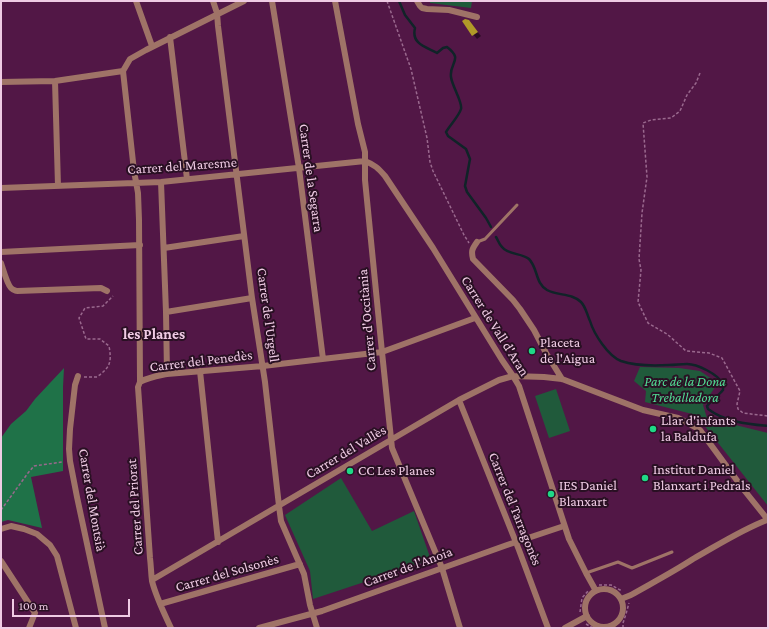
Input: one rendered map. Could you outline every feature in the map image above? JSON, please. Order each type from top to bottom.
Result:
[{"type":"street","points":[[136,1],[152,46]]},
{"type":"street","name":"Carrer de l'Urgell","points":[[213,1],[217,14],[252,298],[263,366],[281,521],[304,574],[317,628]]},
{"type":"street","points":[[1,252],[140,245],[138,194],[123,71],[130,59],[152,46],[244,1]]},
{"type":"street","name":"Carrer de la Segarra","points":[[272,1],[299,168],[323,359]]},
{"type":"street","name":"Carrer d'Occitània","points":[[335,1],[358,124],[365,152],[365,180],[390,440],[394,454],[442,568],[460,628]]},
{"type":"street","points":[[417,1],[422,8],[449,10],[477,16]]},
{"type":"street","points":[[170,37],[187,179]]},
{"type":"street","points":[[1,82],[55,81],[123,71]]},
{"type":"street","points":[[55,81],[58,186]]},
{"type":"street","name":"Carrer del Maresme","points":[[1,188],[161,182],[365,161]]},
{"type":"street","name":"Carrer de Vall d'Aran","points":[[365,161],[380,169],[385,176],[433,248],[519,386],[564,526],[586,573],[595,588]]},
{"type":"street","points":[[161,182],[167,374]]},
{"type":"street","points":[[164,248],[244,236]]},
{"type":"street","points":[[477,242],[472,248],[473,259],[520,309],[534,330],[553,366],[562,379]]},
{"type":"street","name":"Carrer del Priorat","points":[[140,245],[140,382],[138,387],[152,580],[160,604],[171,628]]},
{"type":"street","points":[[1,263],[9,285],[13,290],[101,288],[110,293]]},
{"type":"street","points":[[166,312],[252,298]]},
{"type":"street","name":"Carrer del Penedès","points":[[140,382],[153,376],[167,374],[263,366],[382,352],[476,318]]},
{"type":"street","points":[[200,372],[218,542]]},
{"type":"street","name":"Carrer del Montsià","points":[[78,376],[75,385],[70,429],[70,461],[105,628]]},
{"type":"street","name":"Carrer del Vallès","points":[[152,580],[459,400],[499,380],[513,376],[562,379],[643,410],[678,418],[686,422],[700,430],[768,520]]},
{"type":"street","name":"Carrer del Tarragonès","points":[[459,400],[516,542],[548,628]]},
{"type":"street","points":[[621,599],[631,595],[722,542],[768,520]]},
{"type":"street","points":[[1,529],[10,526],[24,529],[37,534],[50,545],[57,556],[76,628]]},
{"type":"street","name":"Carrer de l'Anoia","points":[[259,628],[313,614],[564,526]]},
{"type":"street","points":[[1,561],[35,612],[29,628]]},
{"type":"street","name":"Carrer del Solsonès","points":[[160,604],[300,564]]},
{"type":"street","points":[[595,588],[614,591],[621,599],[623,611],[616,626],[601,626],[592,622],[587,616],[586,602],[595,588]]},
{"type":"street","points":[[565,628],[587,616]]},
{"type":"lane","points":[[477,242],[485,239],[517,205]]},
{"type":"lane","points":[[586,573],[618,562],[632,568],[672,552]]},
{"type":"path","points":[[387,1],[411,69],[433,171],[464,235],[472,248]]},
{"type":"path","points":[[700,73],[696,83],[687,95],[680,111],[671,118],[651,120],[643,123],[647,177],[642,213],[639,259],[641,270],[638,302],[648,323],[667,334],[686,351],[709,353],[722,358],[740,391],[737,404],[738,409],[743,413],[768,416]]},
{"type":"path","points":[[78,376],[97,378],[106,370],[109,364],[111,358],[109,346],[100,339],[86,339],[79,318],[85,308],[103,306],[111,298],[110,293]]},
{"type":"path","points":[[1,510],[34,466],[70,461]]},
{"type":"path","points":[[578,615],[584,595],[589,590],[602,584],[611,585],[621,591],[629,591],[634,599],[629,603],[623,628]]},
{"type":"path","points":[[584,624],[593,628]]},
{"type":"green space","points":[[430,1],[472,1],[471,8],[430,3]]},
{"type":"green space","name":"Parc de la Dona Treballadora","points":[[640,367],[679,368],[700,371],[718,383],[703,405],[707,418],[768,433],[768,506],[696,415],[645,402],[646,391],[634,381]]},
{"type":"green space","points":[[64,368],[63,471],[31,477],[42,528],[8,520],[1,522],[1,438],[11,424],[26,411],[35,399]]},
{"type":"green space","points":[[556,389],[570,431],[549,438],[535,396]]},
{"type":"green space","points":[[341,478],[372,531],[414,511],[431,560],[313,599],[310,571],[285,515]]},
{"type":"building","points":[[465,19],[469,20],[478,32],[472,36],[462,21]]},
{"type":"waterway","points":[[399,1],[405,15],[415,28],[415,38],[420,44],[437,53],[443,48],[447,47],[455,55],[451,77],[461,109],[446,132],[448,136],[466,149],[470,159],[465,186],[467,192],[491,227]]},
{"type":"waterway","points":[[496,237],[500,245],[505,250],[529,259],[543,287],[551,292],[573,297],[583,304],[598,338],[607,350],[616,358],[627,363],[639,365],[657,366],[691,364],[701,368],[712,373],[723,384],[723,390],[707,406],[708,409],[729,420],[768,426]]},
{"type":"place","name":"Placeta de l'Aigua","points":[[532,351]]},
{"type":"place","name":"Llar d'infants la Baldufa","points":[[653,429]]},
{"type":"place","name":"CC Les Planes","points":[[350,471]]},
{"type":"place","name":"Institut Daniel Blanxart i Pedrals","points":[[645,478]]},
{"type":"place","name":"IES Daniel Blanxart","points":[[551,494]]},
{"type":"district","name":"les Planes","points":[[154,334]]}]
